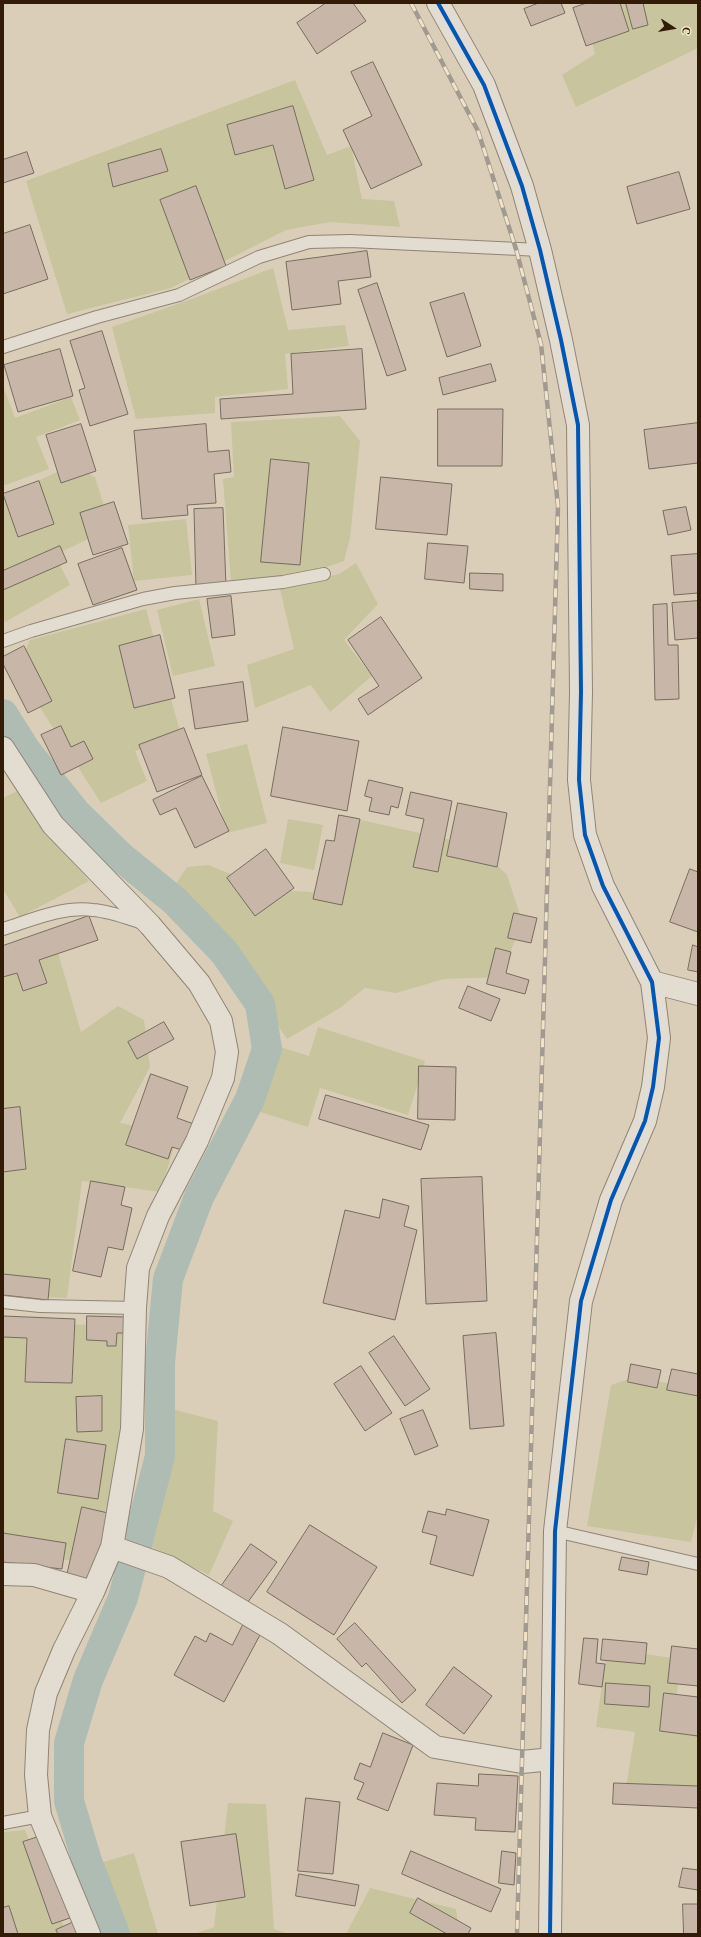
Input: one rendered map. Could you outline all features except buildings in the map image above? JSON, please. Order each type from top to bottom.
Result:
[{"type":"street","points":[[438,3],[484,85],[522,186],[540,250],[578,425],[581,692],[579,780],[585,835],[603,886],[652,982],[659,1038],[653,1087],[645,1121],[611,1200],[580,1301],[556,1531],[550,1934]]},
{"type":"street","points":[[3,748],[53,825],[150,925],[199,983],[221,1021],[227,1052],[223,1078],[197,1141],[158,1216],[138,1268],[135,1308],[132,1429],[112,1546],[93,1592],[64,1650],[46,1693],[38,1730],[36,1775],[40,1816],[89,1934]]},
{"type":"street","points":[[652,982],[698,994]]},
{"type":"street","points":[[112,1546],[169,1567],[280,1634],[434,1747],[522,1762],[552,1759]]},
{"type":"street","points":[[3,1574],[34,1575],[93,1592]]},
{"type":"lane","points":[[3,347],[97,317],[179,295],[259,257],[309,242],[350,241],[540,250]]},
{"type":"lane","points":[[3,641],[31,631],[143,599],[175,593],[284,582],[324,574]]},
{"type":"lane","points":[[3,929],[62,911],[79,909],[94,910],[150,925]]},
{"type":"lane","points":[[3,1302],[40,1306],[135,1308]]},
{"type":"lane","points":[[556,1531],[698,1564]]},
{"type":"lane","points":[[3,1823],[40,1816]]},
{"type":"shaded area","points":[[623,3],[698,3],[698,48],[576,107],[562,75],[595,54],[586,16]]},
{"type":"shaded area","points":[[295,80],[327,155],[351,146],[362,199],[394,201],[400,227],[330,222],[286,230],[171,288],[67,314],[26,181]]},
{"type":"shaded area","points":[[273,268],[288,330],[345,325],[349,346],[285,354],[288,389],[215,397],[215,413],[136,419],[112,327]]},
{"type":"shaded area","points":[[3,386],[15,418],[71,397],[80,420],[36,437],[49,469],[3,486]]},
{"type":"shaded area","points":[[340,416],[360,441],[350,538],[344,561],[315,571],[231,583],[223,479],[234,477],[231,422]]},
{"type":"shaded area","points":[[70,466],[95,477],[111,528],[55,555],[70,585],[5,622],[3,617],[3,497]]},
{"type":"shaded area","points":[[186,519],[192,575],[134,581],[128,525]]},
{"type":"shaded area","points":[[356,563],[378,604],[344,640],[372,676],[330,712],[311,685],[255,708],[247,665],[294,649],[280,589],[339,574]]},
{"type":"shaded area","points":[[199,599],[215,666],[173,676],[157,610]]},
{"type":"shaded area","points":[[146,609],[181,735],[135,751],[147,781],[101,803],[16,670],[30,640]]},
{"type":"shaded area","points":[[247,744],[267,823],[227,833],[206,754]]},
{"type":"shaded area","points":[[17,791],[45,830],[89,881],[20,917],[3,889],[3,798]]},
{"type":"shaded area","points":[[352,818],[478,846],[507,875],[522,921],[501,977],[444,979],[396,993],[365,988],[340,1008],[287,1039],[229,953],[173,892],[177,882],[187,867],[208,865],[269,889],[324,893]]},
{"type":"shaded area","points":[[288,819],[323,825],[314,870],[280,863]]},
{"type":"shaded area","points":[[56,946],[81,1032],[118,1006],[144,1020],[150,1067],[120,1123],[178,1134],[160,1192],[82,1181],[67,1298],[3,1295],[3,960]]},
{"type":"shaded area","points":[[318,1027],[425,1061],[408,1115],[320,1088],[308,1127],[257,1111],[277,1046],[309,1056]]},
{"type":"shaded area","points":[[3,1324],[126,1325],[128,1437],[90,1561],[3,1557]]},
{"type":"shaded area","points":[[635,1377],[698,1389],[698,1514],[691,1542],[587,1526],[611,1385]]},
{"type":"shaded area","points":[[168,1408],[218,1421],[213,1511],[233,1521],[209,1575],[151,1547],[169,1457]]},
{"type":"shaded area","points":[[607,1649],[681,1659],[674,1717],[698,1722],[698,1797],[625,1793],[635,1732],[596,1727]]},
{"type":"shaded area","points":[[228,1803],[266,1804],[274,1929],[289,1934],[194,1934],[214,1927]]},
{"type":"shaded area","points":[[25,1830],[67,1934],[3,1934],[3,1832]]},
{"type":"shaded area","points":[[134,1853],[158,1934],[122,1934],[93,1865]]},
{"type":"shaded area","points":[[370,1888],[456,1909],[460,1934],[346,1934]]},
{"type":"waterway","points":[[3,714],[25,749],[76,813],[121,857],[175,901],[224,952],[260,1004],[267,1049],[250,1099],[199,1197],[168,1279],[160,1363],[160,1456],[123,1598],[88,1680],[69,1743],[69,1801],[87,1861],[115,1934]]},
{"type":"railway","points":[[411,3],[478,131],[516,249],[541,344],[558,506],[517,1934]]},
{"type":"cycle path","points":[[438,3],[484,85],[522,186],[540,250],[561,340],[578,425],[581,692],[579,780],[585,835],[603,886],[652,982],[659,1038],[653,1087],[645,1121],[611,1200],[581,1301],[555,1531],[550,1934]]}]
